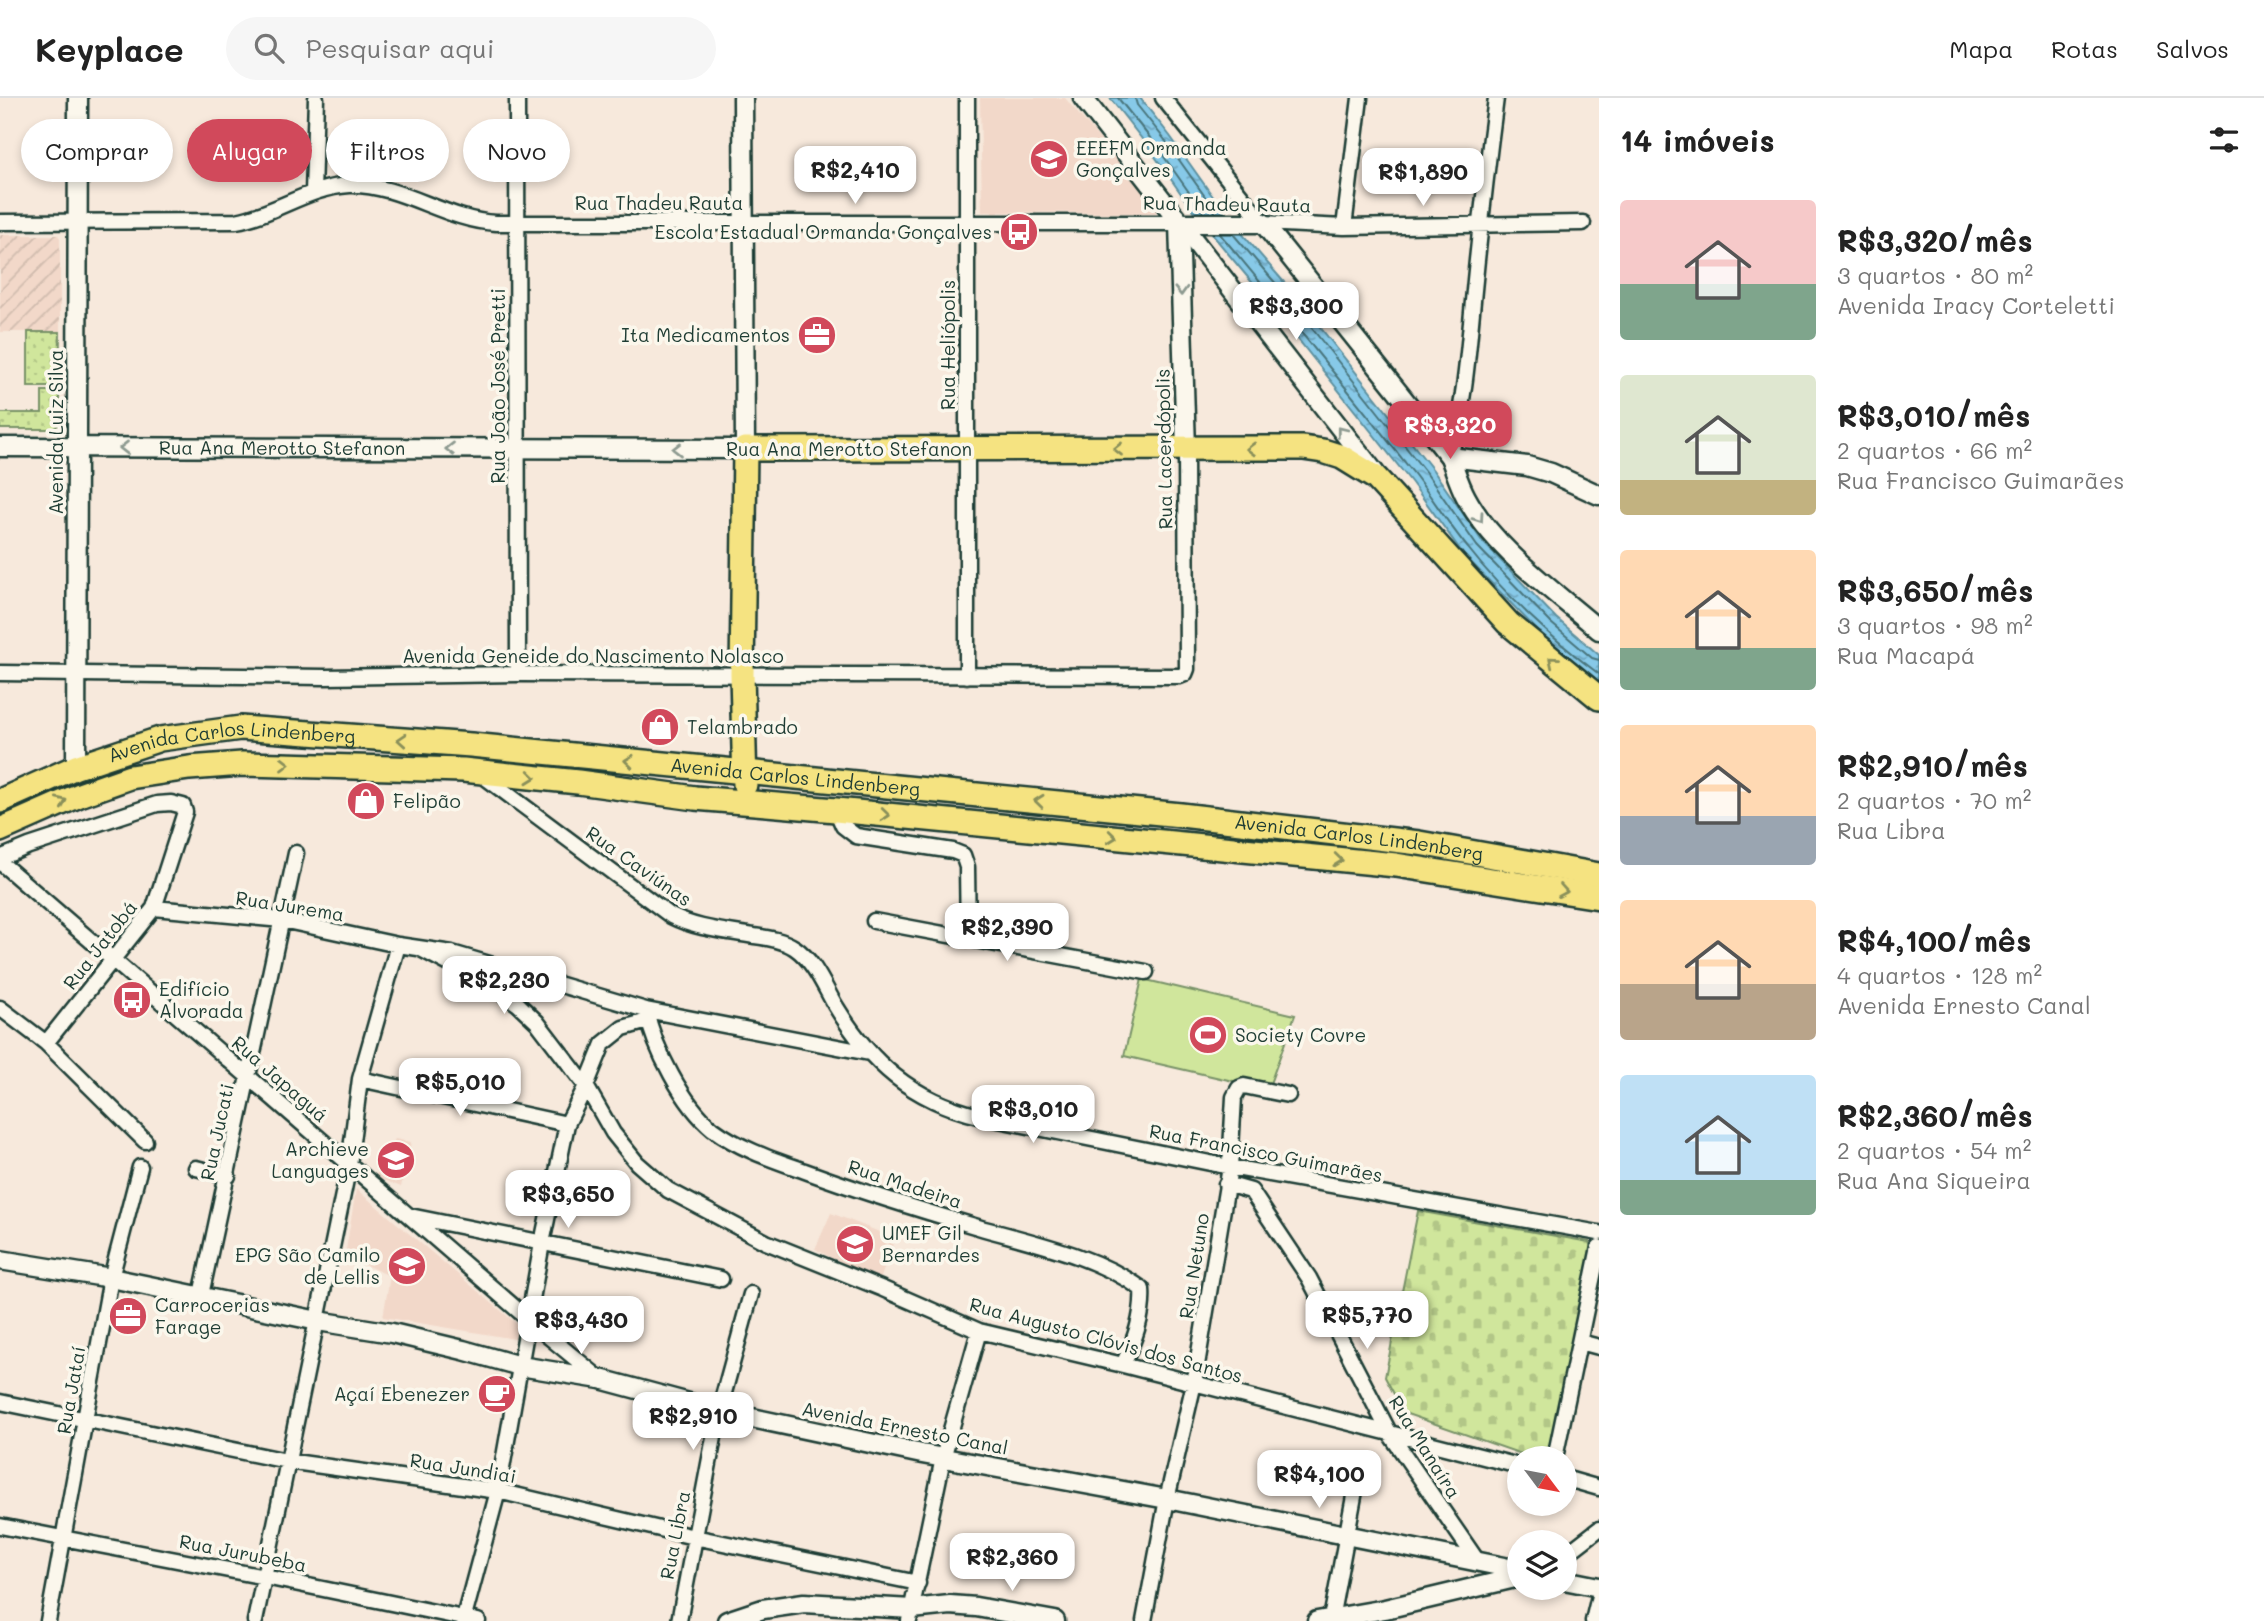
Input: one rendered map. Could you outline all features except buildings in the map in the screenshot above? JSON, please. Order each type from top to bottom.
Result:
[{"type":"main road","name":"Rua Ana Merotto Stefanon","points":[[745,449],[1313,449],[1332,454],[1351,461],[1383,485],[1508,623],[1599,698]]},
{"type":"main road","points":[[744,803],[746,773],[742,674],[745,449]]},
{"type":"main road","name":"Avenida Carlos Lindenberg","points":[[0,801],[76,767],[160,738],[241,728],[471,744],[1181,815],[1405,841],[1599,875]]},
{"type":"main road","name":"Avenida Carlos Lindenberg","points":[[0,830],[82,794],[130,777],[188,768],[294,764],[478,772],[578,782],[744,803],[1396,866],[1599,897]]},
{"type":"street","name":"Avenida Luiz Silva","points":[[76,767],[78,98]]},
{"type":"street","points":[[313,192],[316,98]]},
{"type":"street","name":"Rua João José Pretti","points":[[517,98],[518,674]]},
{"type":"street","points":[[743,98],[745,449]]},
{"type":"street","name":"Rua Heliópolis","points":[[967,98],[967,676]]},
{"type":"street","points":[[1083,98],[1383,485]]},
{"type":"street","points":[[1163,98],[1450,457],[1460,485],[1486,528],[1524,566],[1599,630]]},
{"type":"street","points":[[1345,227],[1360,98]]},
{"type":"street","points":[[1450,457],[1464,394],[1480,225],[1496,98]]},
{"type":"street","name":"Rua Thadeu Rauta","points":[[0,222],[236,221],[253,218],[313,192],[347,185],[375,187],[401,194],[465,218],[488,223],[517,224],[1263,223],[1345,227],[1583,223]]},
{"type":"street","name":"Rua Lacerdópolis","points":[[1179,223],[1186,449],[1185,674]]},
{"type":"street","name":"Rua Ana Merotto Stefanon","points":[[0,447],[745,449]]},
{"type":"street","points":[[1450,457],[1527,466],[1551,473],[1599,495]]},
{"type":"street","points":[[1460,485],[1466,471],[1476,460]]},
{"type":"street","name":"Avenida Geneide do Nascimento Nolasco","points":[[0,673],[325,677],[518,674],[1180,677],[1185,674]]},
{"type":"street","name":"Rua Caviúnas","points":[[478,772],[671,916],[695,925],[776,940],[795,948],[810,962],[849,1028],[869,1053]]},
{"type":"street","name":"Rua Jatobá","points":[[0,860],[29,846],[158,804],[183,806],[185,812],[153,908],[46,1043]]},
{"type":"street","points":[[836,810],[843,826],[856,836],[953,851],[963,856],[967,866],[968,938]]},
{"type":"street","name":"Rua Jucati","points":[[201,1295],[296,853]]},
{"type":"street","name":"Rua Japaguá","points":[[0,860],[349,1165],[600,1379]]},
{"type":"street","name":"Rua Jurema","points":[[153,908],[282,920],[452,953],[647,1015]]},
{"type":"street","points":[[874,921],[1146,972]]},
{"type":"street","points":[[255,1621],[349,1165],[360,1079],[398,944]]},
{"type":"street","name":"Rua Jurema","points":[[419,948],[495,988],[517,1004],[537,1022],[586,1086]]},
{"type":"street","points":[[0,1008],[46,1043],[145,1140]]},
{"type":"street","points":[[468,1620],[498,1492],[542,1243],[567,1124],[603,1044],[623,1028],[647,1015],[869,1053]]},
{"type":"street","name":"Rua Madeira","points":[[647,1015],[670,1072],[691,1105],[713,1129],[748,1150],[865,1193],[1091,1262],[1126,1278],[1142,1289],[1141,1313],[1135,1340],[1124,1365]]},
{"type":"street","name":"Rua Francisco Guimarães","points":[[869,1053],[886,1070],[912,1089],[964,1112],[1230,1167],[1599,1234]]},
{"type":"street","points":[[360,1079],[567,1124]]},
{"type":"street","name":"Rua Augusto Clóvis dos Santos","points":[[586,1086],[613,1133],[637,1163],[668,1190],[766,1242],[979,1331],[1124,1365],[1507,1463]]},
{"type":"street","name":"Rua Netuno","points":[[1143,1621],[1167,1499],[1195,1383],[1230,1167],[1234,1097],[1238,1088],[1244,1086],[1288,1095]]},
{"type":"street","name":"Rua Jataí","points":[[48,1621],[111,1278],[140,1167]]},
{"type":"street","points":[[196,1168],[228,1176]]},
{"type":"street","name":"Rua Manaíra","points":[[1226,1184],[1251,1191],[1309,1278],[1390,1434],[1478,1562]]},
{"type":"street","points":[[408,1215],[721,1279]]},
{"type":"street","points":[[1558,1446],[1599,1247]]},
{"type":"street","name":"Avenida Ernesto Canal","points":[[0,1260],[111,1278],[404,1336],[463,1349],[520,1366],[600,1379],[719,1411],[943,1458],[1167,1499],[1507,1568]]},
{"type":"street","name":"Rua Libra","points":[[679,1621],[719,1411],[751,1294]]},
{"type":"street","points":[[910,1615],[943,1458],[979,1331]]},
{"type":"street","points":[[1580,1342],[1599,1346]]},
{"type":"street","name":"Rua Jundiai","points":[[0,1402],[288,1461],[498,1492],[694,1537],[918,1583]]},
{"type":"street","points":[[1359,1475],[1347,1535],[1324,1620],[1448,1594],[1467,1579],[1507,1577]]},
{"type":"street","points":[[1577,1482],[1599,1488]]},
{"type":"street","name":"Rua Jurubeba","points":[[0,1526],[265,1577],[468,1620]]},
{"type":"street","points":[[1577,1546],[1599,1529]]},
{"type":"street","name":"Avenida Ernesto Canal","points":[[1433,1553],[1453,1562],[1467,1579]]},
{"type":"street","points":[[1467,1579],[1484,1583],[1488,1573],[1478,1562]]},
{"type":"street","points":[[1577,1583],[1599,1587]]},
{"type":"street","points":[[1593,1621],[1599,1596]]},
{"type":"street","points":[[727,1621],[762,1609],[804,1603],[910,1615],[950,1605],[1055,1621]]},
{"type":"shaded area","name":"EEEFM Ormanda Gonçalves","points":[[980,98],[1065,98],[1158,211],[982,212]]},
{"type":"shaded area","points":[[0,235],[58,235],[60,238],[60,332],[0,332]]},
{"type":"shaded area","name":"Archieve Languages","points":[[395,1139],[411,1142],[401,1187],[375,1177]]},
{"type":"shaded area","name":"EPG São Camilo de Lellis","points":[[356,1189],[518,1325],[515,1339],[383,1317],[390,1276],[345,1256]]},
{"type":"shaded area","name":"UMEF Gil Bernardes","points":[[831,1213],[895,1238],[879,1283],[815,1249]]},
{"type":"green space","points":[[28,332],[60,332],[59,387],[28,387]]},
{"type":"green space","points":[[42,391],[59,391],[59,424],[53,429],[0,429],[0,413],[42,413]]},
{"type":"green space","name":"Society Covre","points":[[1142,979],[1295,1015],[1268,1089],[1124,1056]]},
{"type":"green space","points":[[1418,1211],[1589,1242],[1594,1253],[1551,1446],[1507,1446],[1507,1449],[1404,1413],[1385,1377]]},
{"type":"water","points":[[1110,98],[1140,98],[1226,215],[1289,288],[1433,470],[1482,541],[1556,618],[1599,655],[1599,682],[1541,634],[1464,555],[1412,483],[1196,215]]},
{"type":"place","name":"EEEFM Ormanda Gonçalves","points":[[1049,159]]},
{"type":"place","name":"Escola Estadual Ormanda Gonçalves","points":[[1019,232]]},
{"type":"place","name":"Ita Medicamentos","points":[[817,335]]},
{"type":"place","name":"Telambrado","points":[[660,727]]},
{"type":"place","name":"Felipão","points":[[366,801]]},
{"type":"place","name":"Edifício Alvorada","points":[[132,1000]]},
{"type":"place","name":"Society Covre","points":[[1208,1035]]},
{"type":"place","name":"Archieve Languages","points":[[396,1160]]},
{"type":"place","name":"UMEF Gil Bernardes","points":[[855,1244]]},
{"type":"place","name":"EPG São Camilo de Lellis","points":[[407,1266]]},
{"type":"place","name":"Carrocerias Farage","points":[[128,1316]]},
{"type":"place","name":"Açaí Ebenezer","points":[[497,1394]]}]
